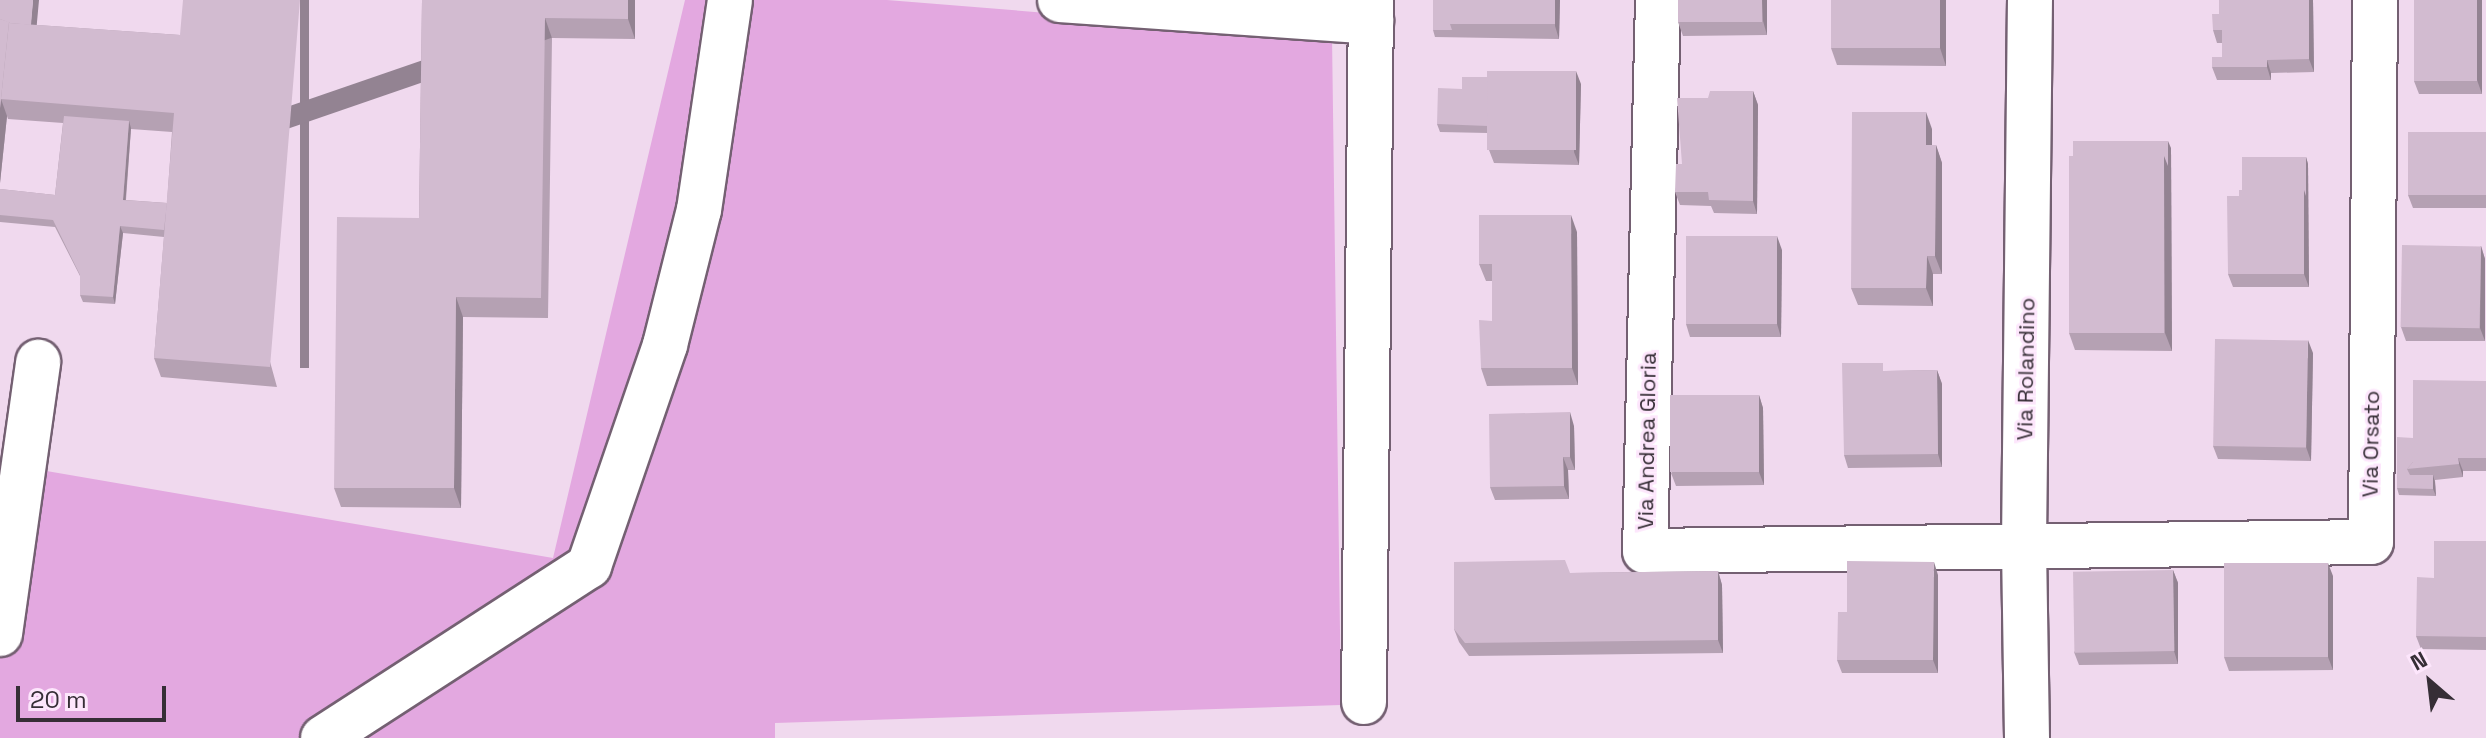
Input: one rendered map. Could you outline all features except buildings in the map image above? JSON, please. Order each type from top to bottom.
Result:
[{"type":"street","points":[[323,738],[589,566],[665,345],[699,210],[730,0]]},
{"type":"street","points":[[1060,0],[1371,11],[1364,702]]},
{"type":"street","name":"Via Andrea Gloria","points":[[1658,0],[1645,551],[2024,544]]},
{"type":"street","name":"Via Rolandino","points":[[2027,738],[2024,544],[2030,0]]},
{"type":"street","name":"Via Orsato","points":[[2024,544],[2371,542],[2375,0]]},
{"type":"street","points":[[0,634],[38,362]]},
{"type":"shaded area","points":[[685,0],[887,0],[1332,36],[1341,705],[775,723],[775,738],[0,738],[0,463],[553,558]]}]
